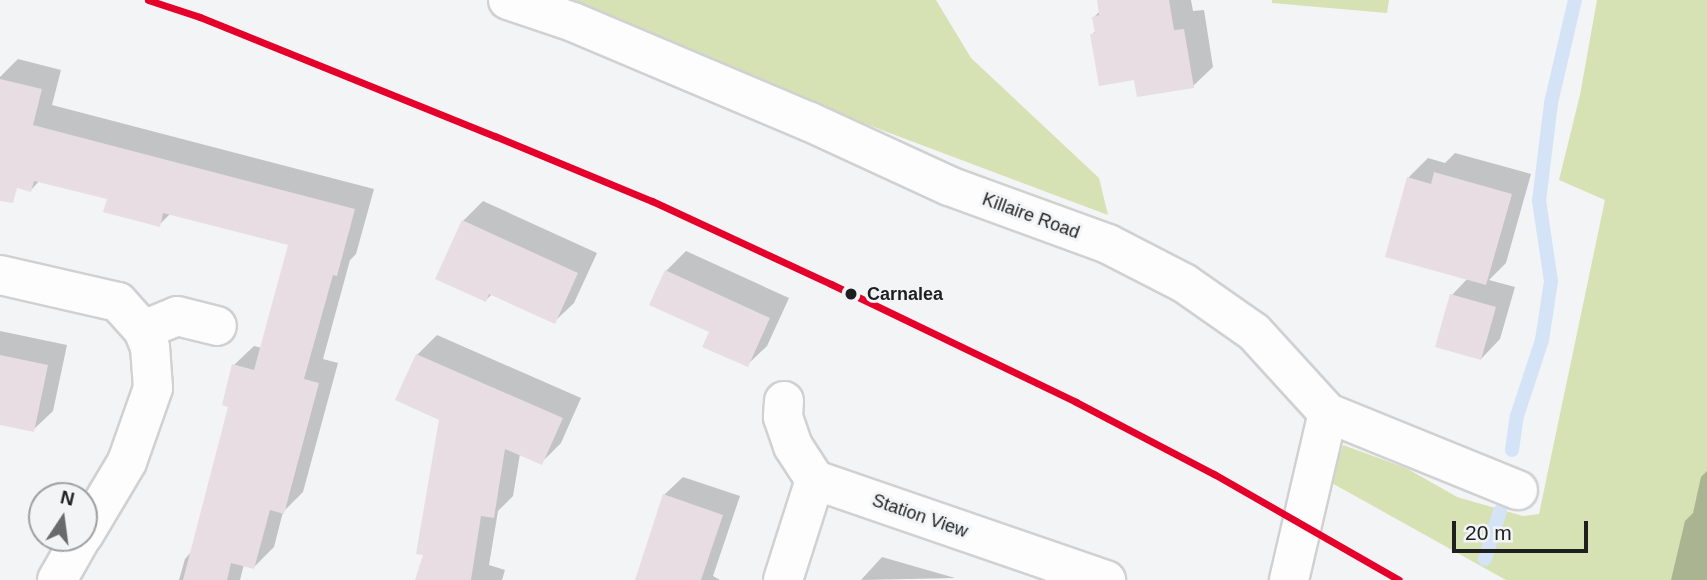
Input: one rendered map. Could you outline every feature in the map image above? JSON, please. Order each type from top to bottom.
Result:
[{"type":"street","name":"Killaire Road","points":[[508,0],[573,22],[810,122],[949,186],[1108,244],[1184,282],[1254,332],[1328,413],[1518,490]]},
{"type":"street","points":[[0,275],[118,302],[143,330],[150,347],[152,388],[127,462],[98,511]]},
{"type":"street","points":[[143,330],[177,316],[217,326]]},
{"type":"street","points":[[783,580],[816,480],[793,446],[783,417],[784,401]]},
{"type":"street","points":[[1289,580],[1328,413]]},
{"type":"street","name":"Station View","points":[[816,480],[1106,580]]},
{"type":"street","points":[[57,580],[74,552]]},
{"type":"green space","points":[[536,0],[936,0],[971,58],[1099,178],[1108,215]]},
{"type":"green space","points":[[1272,0],[1389,0],[1387,13],[1272,3]]},
{"type":"green space","points":[[1597,0],[1707,0],[1707,580],[1506,580],[1330,482],[1343,445],[1406,468],[1457,497],[1523,516],[1539,514],[1605,200],[1559,180],[1580,95]]},
{"type":"building","points":[[1097,0],[1169,0],[1174,30],[1184,29],[1194,88],[1137,97],[1134,80],[1099,86],[1090,34],[1095,33],[1092,17],[1099,15]]},
{"type":"building","points":[[0,79],[42,89],[33,125],[355,209],[337,276],[333,275],[304,379],[319,383],[284,514],[270,510],[254,569],[231,563],[227,580],[183,580],[228,407],[222,405],[232,364],[254,370],[288,245],[163,213],[160,227],[103,212],[107,199],[34,181],[31,192],[17,188],[13,203],[0,201]]},
{"type":"building","points":[[1434,172],[1512,194],[1486,285],[1385,257],[1407,177],[1431,184]]},
{"type":"building","points":[[462,220],[578,273],[555,324],[489,294],[486,302],[435,279]]},
{"type":"building","points":[[665,270],[770,318],[748,367],[702,347],[709,332],[649,305]]},
{"type":"building","points":[[1450,294],[1496,307],[1481,360],[1435,347]]},
{"type":"building","points":[[416,354],[563,418],[542,465],[505,449],[494,518],[481,516],[471,580],[415,580],[423,555],[416,554],[439,420],[395,400]]},
{"type":"building","points":[[0,355],[48,365],[34,432],[0,425]]},
{"type":"building","points":[[663,494],[723,515],[701,580],[635,580]]},
{"type":"waterway","points":[[1512,450],[1517,416],[1542,340],[1551,281],[1539,201],[1551,103],[1575,0]]},
{"type":"waterway","points":[[1485,559],[1500,511]]},
{"type":"transit line","points":[[148,0],[200,17],[652,201],[1076,402],[1214,474],[1399,580]]},
{"type":"place","name":"Carnalea","points":[[851,294]]}]
